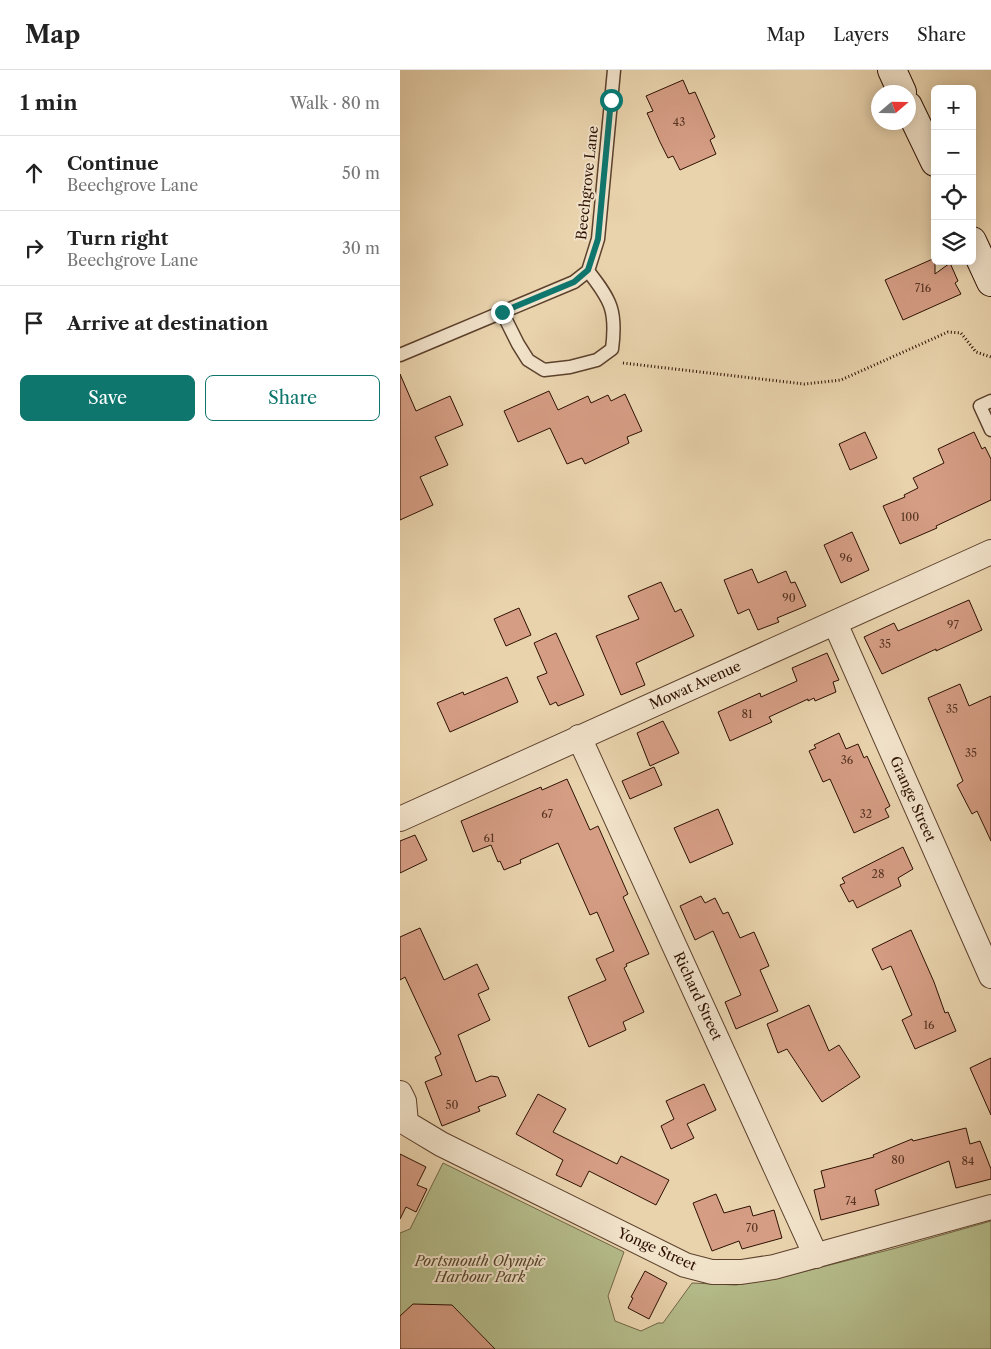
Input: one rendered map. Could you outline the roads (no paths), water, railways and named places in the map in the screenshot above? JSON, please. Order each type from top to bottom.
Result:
[{"type":"main road","points":[[892,70],[899,85]]},
{"type":"main road","points":[[916,123],[931,154]]},
{"type":"main road","points":[[976,250],[991,282]]},
{"type":"street","name":"Mowat Avenue","points":[[400,819],[991,552]]},
{"type":"street","name":"Grange Street","points":[[835,623],[991,976]]},
{"type":"street","name":"Richard Street","points":[[579,737],[816,1256]]},
{"type":"street","points":[[400,1093],[404,1101],[403,1124]]},
{"type":"street","name":"Yonge Street","points":[[403,1124],[685,1265],[712,1272],[741,1272],[774,1267],[991,1207]]},
{"type":"lane","name":"Beechgrove Lane","points":[[588,270],[598,239],[614,70]]},
{"type":"lane","points":[[400,356],[502,312],[574,282],[588,270],[600,286],[612,310],[614,330],[612,349],[596,360],[570,367],[544,370],[528,360],[502,312]]},
{"type":"lane","points":[[991,401],[980,406],[991,430]]},
{"type":"park label","name":"Portsmouth Olympic Harbour Park","points":[[480,1270]]}]
